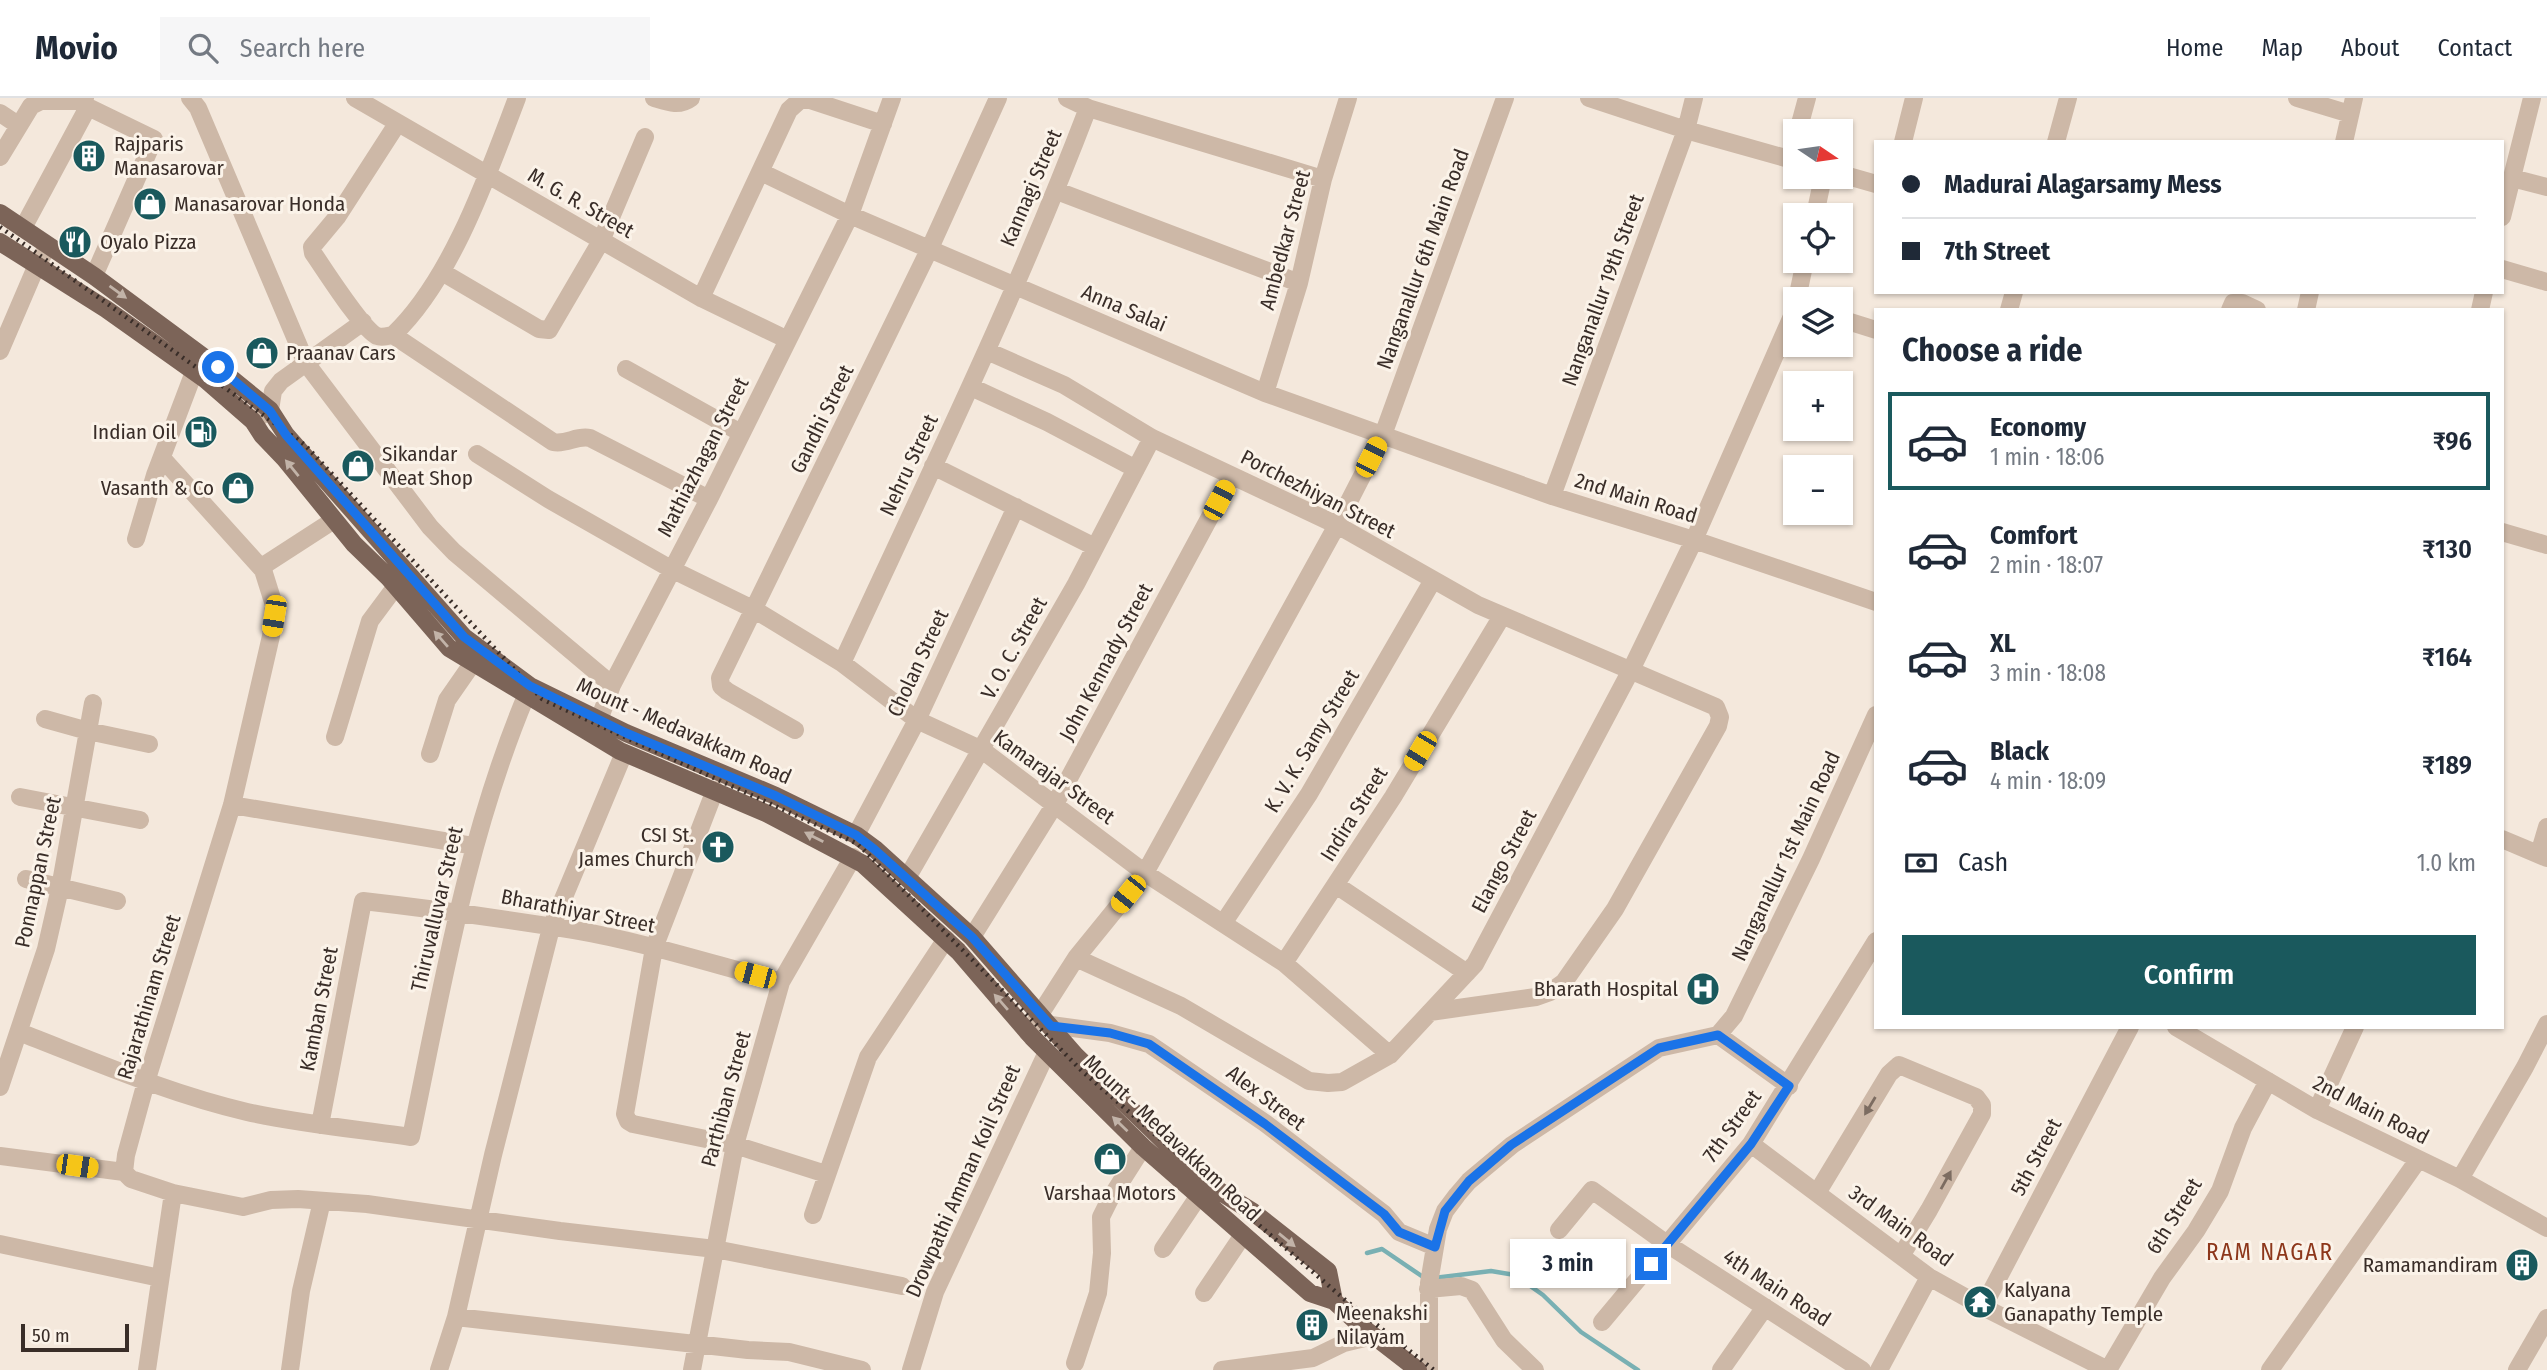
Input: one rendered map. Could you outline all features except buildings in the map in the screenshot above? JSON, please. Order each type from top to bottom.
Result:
[{"type":"main road","name":"Mount - Medavakkam Road","points":[[0,213],[162,324],[270,411],[286,435],[464,637],[530,686],[599,720],[776,796],[856,835],[972,937],[1075,1055],[1208,1184],[1253,1212],[1328,1271],[1334,1301]]},
{"type":"main road","name":"Mount - Medavakkam Road","points":[[0,242],[107,309],[210,383],[253,421],[354,544],[396,586],[449,648],[624,753],[768,814],[853,857],[946,939],[1028,1033],[1143,1147],[1200,1194],[1310,1293],[1334,1301],[1367,1331],[1418,1370]]},
{"type":"street","points":[[0,157],[31,106],[41,102],[71,103],[86,98]]},
{"type":"street","points":[[190,98],[198,108],[306,363],[430,527],[454,552],[612,685]]},
{"type":"street","name":"M. G. R. Street","points":[[355,98],[701,298],[788,340]]},
{"type":"street","points":[[397,124],[337,217],[312,247],[313,253],[363,322],[380,337],[393,334],[413,316],[442,272],[487,176],[517,98]]},
{"type":"street","points":[[653,98],[681,104],[691,98]]},
{"type":"street","name":"Mathiazhagan Street","points":[[599,720],[612,685],[709,499],[850,215],[892,98]]},
{"type":"street","name":"Gandhi Street","points":[[795,730],[721,686],[720,678],[930,248],[998,98]]},
{"type":"street","points":[[1067,98],[1088,108],[1323,179]]},
{"type":"street","name":"Ambedkar Street","points":[[1265,393],[1299,283],[1323,179],[1348,98]]},
{"type":"street","name":"Nanganallur 6th Main Road","points":[[1028,1033],[1045,1019],[1076,958],[1145,873],[1337,525],[1383,435],[1505,98]]},
{"type":"street","points":[[1589,98],[1783,158]]},
{"type":"street","name":"Nanganallur 19th Street","points":[[1552,496],[1686,130],[1694,98]]},
{"type":"street","points":[[1801,119],[1807,98]]},
{"type":"street","points":[[1904,140],[1914,98]]},
{"type":"street","points":[[2057,140],[2068,98]]},
{"type":"street","points":[[2297,98],[2352,106],[2344,140]]},
{"type":"street","points":[[2504,209],[2532,98]]},
{"type":"street","points":[[701,298],[789,110],[800,100],[810,100],[883,124]]},
{"type":"street","points":[[23,228],[88,107],[154,139],[94,276]]},
{"type":"street","name":"Kannagi Street","points":[[1014,285],[1057,191],[1088,108]]},
{"type":"street","points":[[0,113],[18,125]]},
{"type":"street","points":[[442,272],[539,329],[549,330],[601,241],[645,137]]},
{"type":"street","name":"Anna Salai","points":[[761,172],[850,215],[1265,393],[1383,435]]},
{"type":"street","points":[[1853,177],[1874,183]]},
{"type":"street","points":[[2512,178],[2547,187]]},
{"type":"street","points":[[1057,191],[1299,283]]},
{"type":"street","points":[[0,351],[36,267],[48,246]]},
{"type":"street","points":[[2504,270],[2547,282]]},
{"type":"street","name":"Nehru Street","points":[[842,663],[971,387],[1014,285]]},
{"type":"street","points":[[2231,308],[2233,303],[2242,303],[2253,308]]},
{"type":"street","points":[[253,421],[270,411],[273,391],[281,381],[363,322]]},
{"type":"street","points":[[1853,323],[1874,329]]},
{"type":"street","points":[[393,334],[553,442],[565,443],[580,437],[590,438],[709,499]]},
{"type":"street","name":"Elango Street","points":[[1076,958],[1181,1006],[1309,1081],[1342,1082],[1390,1055],[1475,964],[1631,670],[1694,540],[1783,337]]},
{"type":"street","name":"Porchezhiyan Street","points":[[987,351],[1064,385],[1152,438],[1337,525],[1478,606],[1716,707],[1720,717],[1718,726],[1615,909],[1564,982],[1550,992],[1536,997],[1430,1012]]},
{"type":"street","points":[[626,369],[741,433]]},
{"type":"street","points":[[136,540],[155,475],[194,372]]},
{"type":"street","points":[[971,387],[1047,422],[1136,469]]},
{"type":"street","name":"2nd Main Road","points":[[1383,435],[1552,496],[1694,540],[1874,601]]},
{"type":"street","name":"V. O. C. Street","points":[[907,878],[982,750],[1152,438]]},
{"type":"street","name":"Kamarajar Street","points":[[477,454],[548,499],[671,569],[755,610],[842,663],[917,720],[982,750],[1145,873],[1284,963],[1390,1055]]},
{"type":"street","points":[[162,458],[262,570],[265,564],[334,520]]},
{"type":"street","points":[[933,467],[1095,547]]},
{"type":"street","name":"John Kennady Street","points":[[972,937],[1055,804],[1232,476]]},
{"type":"street","name":"Cholan Street","points":[[856,835],[917,720],[1016,507]]},
{"type":"street","points":[[2504,533],[2547,545]]},
{"type":"street","name":"Rajarathinam Street","points":[[124,1172],[146,1082],[232,805],[274,616],[274,605],[262,570]]},
{"type":"street","name":"K. V. K. Samy Street","points":[[1224,922],[1309,794],[1433,580]]},
{"type":"street","points":[[335,737],[370,621],[396,586]]},
{"type":"street","name":"Indira Street","points":[[1284,963],[1336,885],[1502,616]]},
{"type":"street","points":[[430,754],[447,700],[472,664]]},
{"type":"street","name":"Thiruvalluvar Street","points":[[320,1125],[411,1137],[474,845],[526,696]]},
{"type":"street","name":"Ponnappan Street","points":[[0,1087],[46,949],[60,888],[93,703]]},
{"type":"street","points":[[45,719],[88,732],[149,744]]},
{"type":"street","points":[[599,720],[603,739]]},
{"type":"street","name":"Nanganallur 1st Main Road","points":[[1718,1035],[1734,1016],[1833,812],[1874,720]]},
{"type":"street","points":[[439,1370],[456,1317],[551,929],[624,753]]},
{"type":"street","points":[[715,790],[654,948],[626,1118],[633,1125],[735,1145],[826,1174]]},
{"type":"street","points":[[20,797],[140,820]]},
{"type":"street","points":[[232,805],[474,845]]},
{"type":"street","points":[[2504,840],[2543,856],[2547,827]]},
{"type":"street","name":"Parthiban Street","points":[[692,1370],[735,1145],[781,982],[853,857]]},
{"type":"street","points":[[26,879],[117,901]]},
{"type":"street","points":[[1336,885],[1467,973]]},
{"type":"street","name":"Bharathiyar Street","points":[[363,901],[458,911],[551,929],[572,930],[654,948],[781,982]]},
{"type":"street","name":"Kamban Street","points":[[320,1125],[363,901]]},
{"type":"street","points":[[813,1215],[868,1057],[946,939]]},
{"type":"street","name":"7th Street","points":[[1602,1322],[1751,1144],[1874,944]]},
{"type":"street","name":"Alex Street","points":[[1045,1019],[1149,1044],[1265,1124],[1384,1214],[1399,1232],[1435,1247]]},
{"type":"street","points":[[2460,1179],[2547,1024]]},
{"type":"street","name":"5th Street","points":[[1983,1307],[2129,1029]]},
{"type":"street","name":"2nd Main Road","points":[[2179,1029],[2317,1110],[2460,1179],[2547,1228]]},
{"type":"street","points":[[2317,1110],[2354,1029]]},
{"type":"street","points":[[19,1032],[146,1082],[246,1111],[320,1125]]},
{"type":"street","points":[[1429,1370],[1429,1281],[1438,1228],[1445,1211],[1469,1181],[1511,1145],[1659,1048],[1718,1035],[1789,1086]]},
{"type":"street","name":"Drowpathi Amman Koil Street","points":[[917,1368],[935,1292],[1047,1052]]},
{"type":"street","points":[[1817,1193],[1894,1068],[1899,1065],[1976,1097],[1982,1105],[1982,1114],[1929,1210],[1900,1255]]},
{"type":"street","name":"6th Street","points":[[2108,1370],[2162,1278],[2196,1231],[2220,1191],[2243,1128],[2268,1082]]},
{"type":"street","name":"3rd Main Road","points":[[1751,1144],[1929,1277],[2108,1370]]},
{"type":"street","points":[[1075,1363],[1098,1293],[1101,1217],[1143,1147]]},
{"type":"street","points":[[0,1156],[124,1172],[131,1179],[173,1193],[243,1207],[271,1200],[298,1199],[367,1204],[715,1249],[902,1286]]},
{"type":"street","points":[[2270,1370],[2418,1160]]},
{"type":"street","name":"4th Main Road","points":[[1559,1230],[1592,1190],[1667,1244],[1862,1370]]},
{"type":"street","points":[[147,1370],[173,1193]]},
{"type":"street","points":[[1163,1249],[1200,1194]]},
{"type":"street","points":[[290,1370],[301,1291],[322,1201]]},
{"type":"street","points":[[1204,1293],[1243,1235]]},
{"type":"street","points":[[0,1244],[160,1278]]},
{"type":"street","points":[[1879,1370],[1929,1277]]},
{"type":"street","points":[[1429,1281],[1472,1290],[1504,1340],[1535,1370]]},
{"type":"street","points":[[1721,1370],[1765,1307]]},
{"type":"street","points":[[456,1317],[789,1352],[862,1370]]},
{"type":"street","points":[[2517,1370],[2547,1318]]},
{"type":"street","points":[[1222,1370],[1313,1358],[1367,1331]]},
{"type":"waterway","points":[[1367,1253],[1382,1249],[1426,1279]]},
{"type":"waterway","points":[[1434,1278],[1491,1271],[1515,1275],[1543,1295],[1581,1332],[1638,1370]]},
{"type":"railway","points":[[0,227],[305,445],[542,699],[858,844],[1082,1071],[1344,1299],[1434,1370]]},
{"type":"place","name":"Rajparis Manasarovar","points":[[89,156]]},
{"type":"place","name":"Manasarovar Honda","points":[[150,204]]},
{"type":"place","name":"Oyalo Pizza","points":[[75,242]]},
{"type":"place","name":"Praanav Cars","points":[[262,353]]},
{"type":"place","name":"Indian Oil","points":[[201,432]]},
{"type":"place","name":"Sikandar Meat Shop","points":[[358,466]]},
{"type":"place","name":"Vasanth & Co","points":[[238,488]]},
{"type":"place","name":"CSI St. James Church","points":[[718,847]]},
{"type":"place","name":"Bharath Hospital","points":[[1703,989]]},
{"type":"place","name":"Varshaa Motors","points":[[1110,1159]]},
{"type":"place","name":"Ramamandiram","points":[[2522,1265]]},
{"type":"place","name":"Kalyana Ganapathy Temple","points":[[1980,1302]]},
{"type":"place","name":"Meenakshi Nilayam","points":[[1312,1325]]},
{"type":"district","name":"RAM NAGAR","points":[[2270,1252]]},
{"type":"route","points":[[218,367],[270,411],[286,435],[464,637],[530,686],[626,733],[776,796],[856,835],[972,937],[1051,1026],[1110,1033],[1149,1044],[1265,1124],[1384,1214],[1399,1232],[1435,1247],[1438,1228],[1445,1211],[1469,1181],[1511,1145],[1659,1048],[1718,1035],[1789,1086],[1751,1144],[1651,1264]]}]
